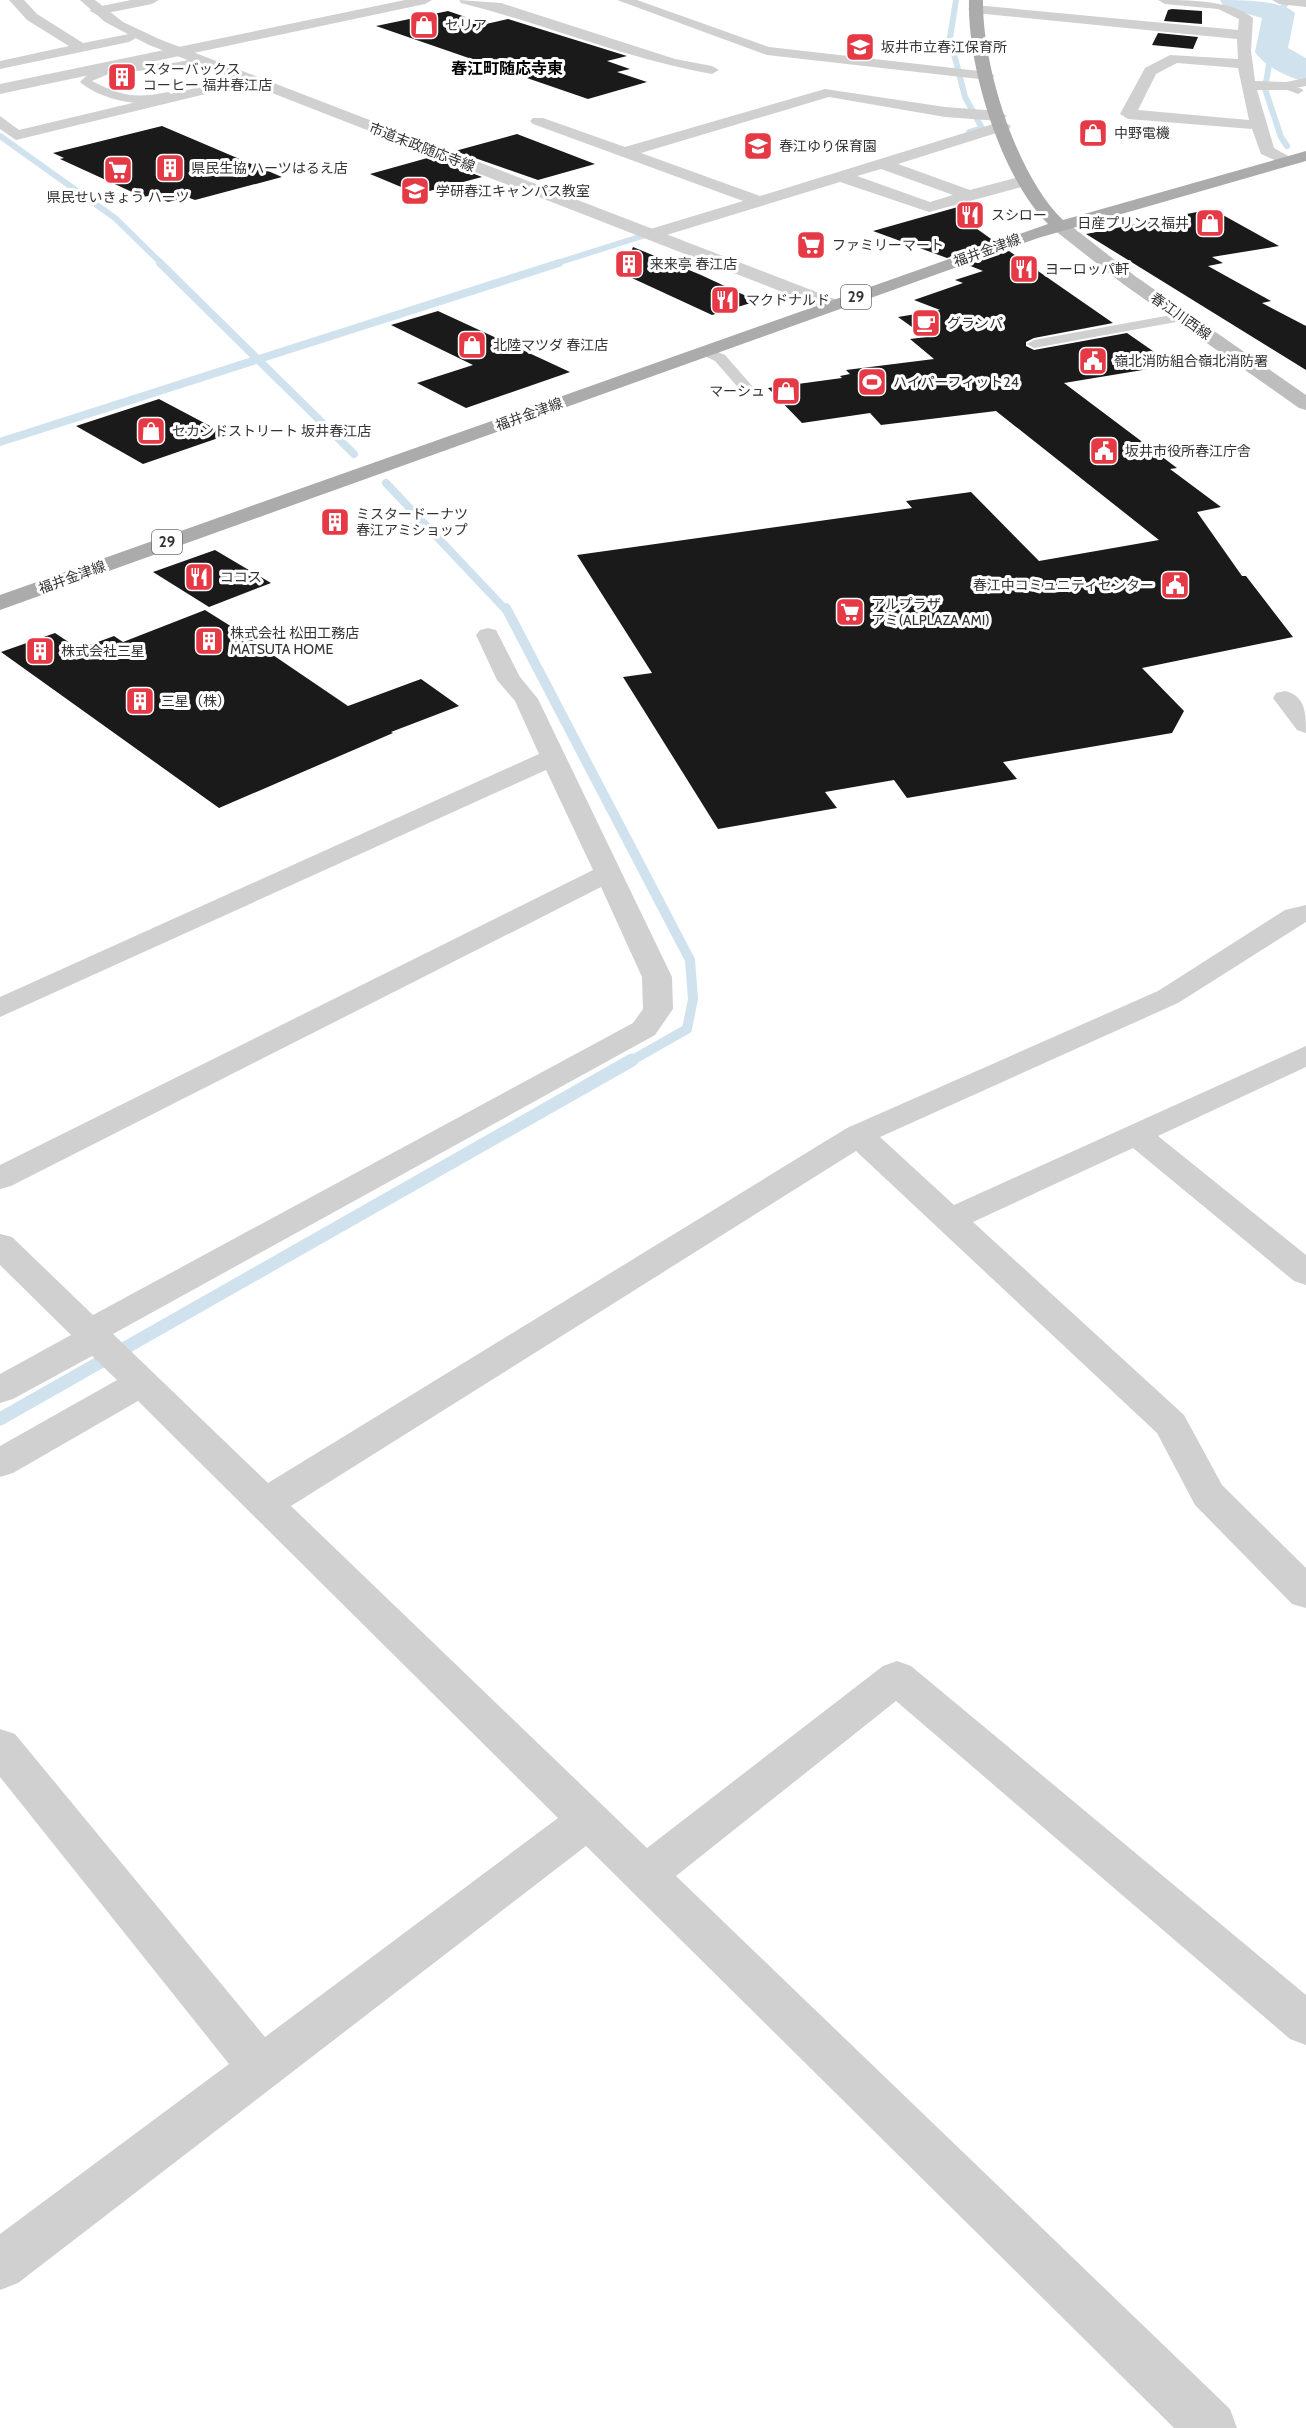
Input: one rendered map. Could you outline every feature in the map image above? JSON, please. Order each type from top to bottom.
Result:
[{"type":"main road","points":[[976,5],[976,36],[1001,121],[1023,181],[1040,205],[1059,225]]},
{"type":"main road","name":"福井金津線","points":[[0,603],[1059,225],[1298,159]]},
{"type":"main road","name":"春江川西線","points":[[1059,225],[1129,280],[1306,404]]},
{"type":"street","points":[[16,0],[32,17],[81,48]]},
{"type":"street","points":[[92,6],[152,0]]},
{"type":"street","points":[[0,89],[425,0]]},
{"type":"street","points":[[466,0],[496,6],[672,63],[714,70]]},
{"type":"street","points":[[624,0],[759,48],[988,76]]},
{"type":"street","points":[[1165,0],[1212,4],[1240,11],[1246,18],[1243,35],[1257,125],[1267,151],[1298,159]]},
{"type":"street","points":[[1279,0],[1306,3]]},
{"type":"street","points":[[976,5],[1243,35]]},
{"type":"street","name":"市道末政随応寺線","points":[[92,6],[140,36],[832,305]]},
{"type":"street","points":[[1138,25],[1148,8]]},
{"type":"street","points":[[0,65],[140,36]]},
{"type":"street","points":[[740,57],[759,48]]},
{"type":"street","points":[[1246,64],[1175,58],[1150,71],[1128,114],[1257,125]]},
{"type":"street","points":[[57,76],[122,110]]},
{"type":"street","points":[[0,121],[16,135],[248,78]]},
{"type":"street","points":[[1249,85],[1297,86]]},
{"type":"street","points":[[626,152],[831,95],[1001,121]]},
{"type":"street","points":[[538,121],[759,201]]},
{"type":"street","points":[[650,235],[881,163],[1001,121]]},
{"type":"street","points":[[881,163],[970,196]]},
{"type":"street","points":[[840,176],[929,207],[1023,181]]},
{"type":"street","points":[[0,1390],[92,1335],[644,1029],[658,1009],[657,977],[526,699],[509,680],[488,635]]},
{"type":"street","points":[[1285,698],[1306,725]]},
{"type":"street","points":[[0,1008],[553,757]]},
{"type":"street","points":[[0,1178],[608,873]]},
{"type":"street","points":[[264,1504],[858,1135],[1168,997],[1295,916],[1306,913]]},
{"type":"street","points":[[950,1220],[1306,1055]]},
{"type":"street","points":[[1136,1134],[1306,1273]]},
{"type":"street","points":[[858,1135],[1170,1424],[1208,1495],[1306,1593]]},
{"type":"street","points":[[0,1245],[1211,2428]]},
{"type":"street","points":[[0,1463],[141,1383]]},
{"type":"street","points":[[645,1875],[897,1678],[1306,2024]]},
{"type":"street","points":[[0,1746],[260,2067]]},
{"type":"street","points":[[0,2265],[588,1820]]},
{"type":"lane","points":[[200,60],[168,66],[139,66],[95,75],[85,82],[119,99],[134,102],[248,78]]},
{"type":"lane","points":[[1034,344],[1182,316]]},
{"type":"lane","points":[[705,351],[720,358],[748,390]]},
{"type":"building","points":[[1168,10],[1202,11],[1202,24],[1164,21]]},
{"type":"building","points":[[448,11],[486,24],[508,19],[627,56],[607,61],[630,69],[617,72],[647,82],[588,99],[376,26]]},
{"type":"building","points":[[1158,33],[1198,37],[1193,49],[1152,45]]},
{"type":"building","name":"県民生協 ハーツはるえ店","points":[[162,126],[282,177],[195,200],[187,197],[168,202],[153,195],[143,197],[60,159],[64,158],[53,153]]},
{"type":"building","points":[[517,134],[595,164],[538,180],[455,151]]},
{"type":"building","points":[[431,157],[482,177],[418,194],[370,174]]},
{"type":"building","points":[[979,201],[966,221],[994,241],[947,258],[873,231]]},
{"type":"building","points":[[1212,209],[1279,246],[1212,257],[1223,263],[1208,266],[1271,301],[1262,303],[1306,326],[1306,370],[1086,234]]},
{"type":"building","points":[[633,247],[757,301],[712,315],[621,273]]},
{"type":"building","name":"アルプラザ アミ(ALPLAZA AMI)","points":[[1009,251],[1113,323],[1034,338],[1026,342],[1026,346],[1034,350],[1127,333],[1173,365],[1064,383],[1177,468],[1170,469],[1221,507],[1197,512],[1242,576],[1246,576],[1293,637],[1142,668],[1184,711],[1172,733],[1003,762],[1017,779],[907,798],[894,780],[825,792],[837,808],[718,829],[623,677],[652,673],[577,555],[912,508],[906,501],[971,492],[1039,561],[1159,540],[996,411],[881,425],[870,413],[802,423],[768,388],[842,378],[840,376],[850,374],[846,370],[934,359],[910,339],[926,337],[898,317],[940,310],[914,300],[963,283],[955,280],[983,271],[968,265]]},
{"type":"building","name":"北陸マツダ 春江店","points":[[438,311],[570,372],[466,408],[417,383],[473,365],[391,325]]},
{"type":"building","name":"セカンドストリート 坂井春江店","points":[[159,399],[227,435],[143,464],[76,426]]},
{"type":"building","points":[[215,550],[271,583],[209,607],[153,572]]},
{"type":"building","points":[[205,610],[269,650],[267,651],[348,706],[421,679],[459,706],[391,732],[393,733],[219,808],[1,652],[55,633],[79,649],[114,636],[123,642]]},
{"type":"waterway","points":[[956,0],[950,38],[965,97],[982,128],[969,132]]},
{"type":"waterway","points":[[1235,0],[1279,13],[1271,52],[1306,72]]},
{"type":"waterway","points":[[1279,13],[1288,0]]},
{"type":"waterway","points":[[1271,52],[1265,89],[1281,137],[1287,146]]},
{"type":"waterway","points":[[0,136],[115,218],[162,264]]},
{"type":"waterway","points":[[554,264],[655,232]]},
{"type":"waterway","points":[[160,263],[258,359]]},
{"type":"waterway","points":[[258,359],[559,263]]},
{"type":"waterway","points":[[0,442],[258,359]]},
{"type":"waterway","points":[[258,359],[354,454]]},
{"type":"waterway","points":[[386,483],[506,610]]},
{"type":"waterway","points":[[506,608],[690,960],[693,999],[687,1029],[629,1062]]},
{"type":"waterway","points":[[0,1419],[632,1060]]},
{"type":"place","name":"セリア","points":[[424,25]]},
{"type":"place","name":"坂井市立春江保育所","points":[[860,47]]},
{"type":"place","name":"スターバックス コーヒー 福井春江店","points":[[122,77]]},
{"type":"place","name":"中野電機","points":[[1093,133]]},
{"type":"place","name":"春江ゆり保育園","points":[[758,146]]},
{"type":"place","name":"県民生協 ハーツはるえ店","points":[[170,168]]},
{"type":"place","name":"県民せいきょう ハーツ","points":[[118,170]]},
{"type":"place","name":"学研春江キャンパス教室","points":[[415,191]]},
{"type":"place","name":"スシロー","points":[[970,215]]},
{"type":"place","name":"日産プリンス福井","points":[[1210,223]]},
{"type":"place","name":"ファミリーマート","points":[[811,245]]},
{"type":"place","name":"来来亭 春江店","points":[[629,264]]},
{"type":"place","name":"ヨーロッパ軒","points":[[1024,269]]},
{"type":"place","name":"マクドナルド","points":[[725,300]]},
{"type":"place","name":"グランパ","points":[[926,323]]},
{"type":"place","name":"北陸マツダ 春江店","points":[[472,345]]},
{"type":"place","name":"嶺北消防組合嶺北消防署","points":[[1093,361]]},
{"type":"place","name":"ハイパーフィット24","points":[[872,382]]},
{"type":"place","name":"マーシュ","points":[[786,391]]},
{"type":"place","name":"セカンドストリート 坂井春江店","points":[[151,431]]},
{"type":"place","name":"坂井市役所春江庁舎","points":[[1104,451]]},
{"type":"place","name":"ミスタードーナツ 春江アミショップ","points":[[335,522]]},
{"type":"place","name":"ココス","points":[[199,577]]},
{"type":"place","name":"春江中コミュニティセンター","points":[[1175,585]]},
{"type":"place","name":"アルプラザ アミ(ALPLAZA AMI)","points":[[850,612]]},
{"type":"place","name":"株式会社 松田工務店 MATSUTA HOME","points":[[209,641]]},
{"type":"place","name":"株式会社三星","points":[[40,651]]},
{"type":"place","name":"三星（株）","points":[[140,701]]},
{"type":"district","name":"春江町随応寺東","points":[[507,68]]}]
